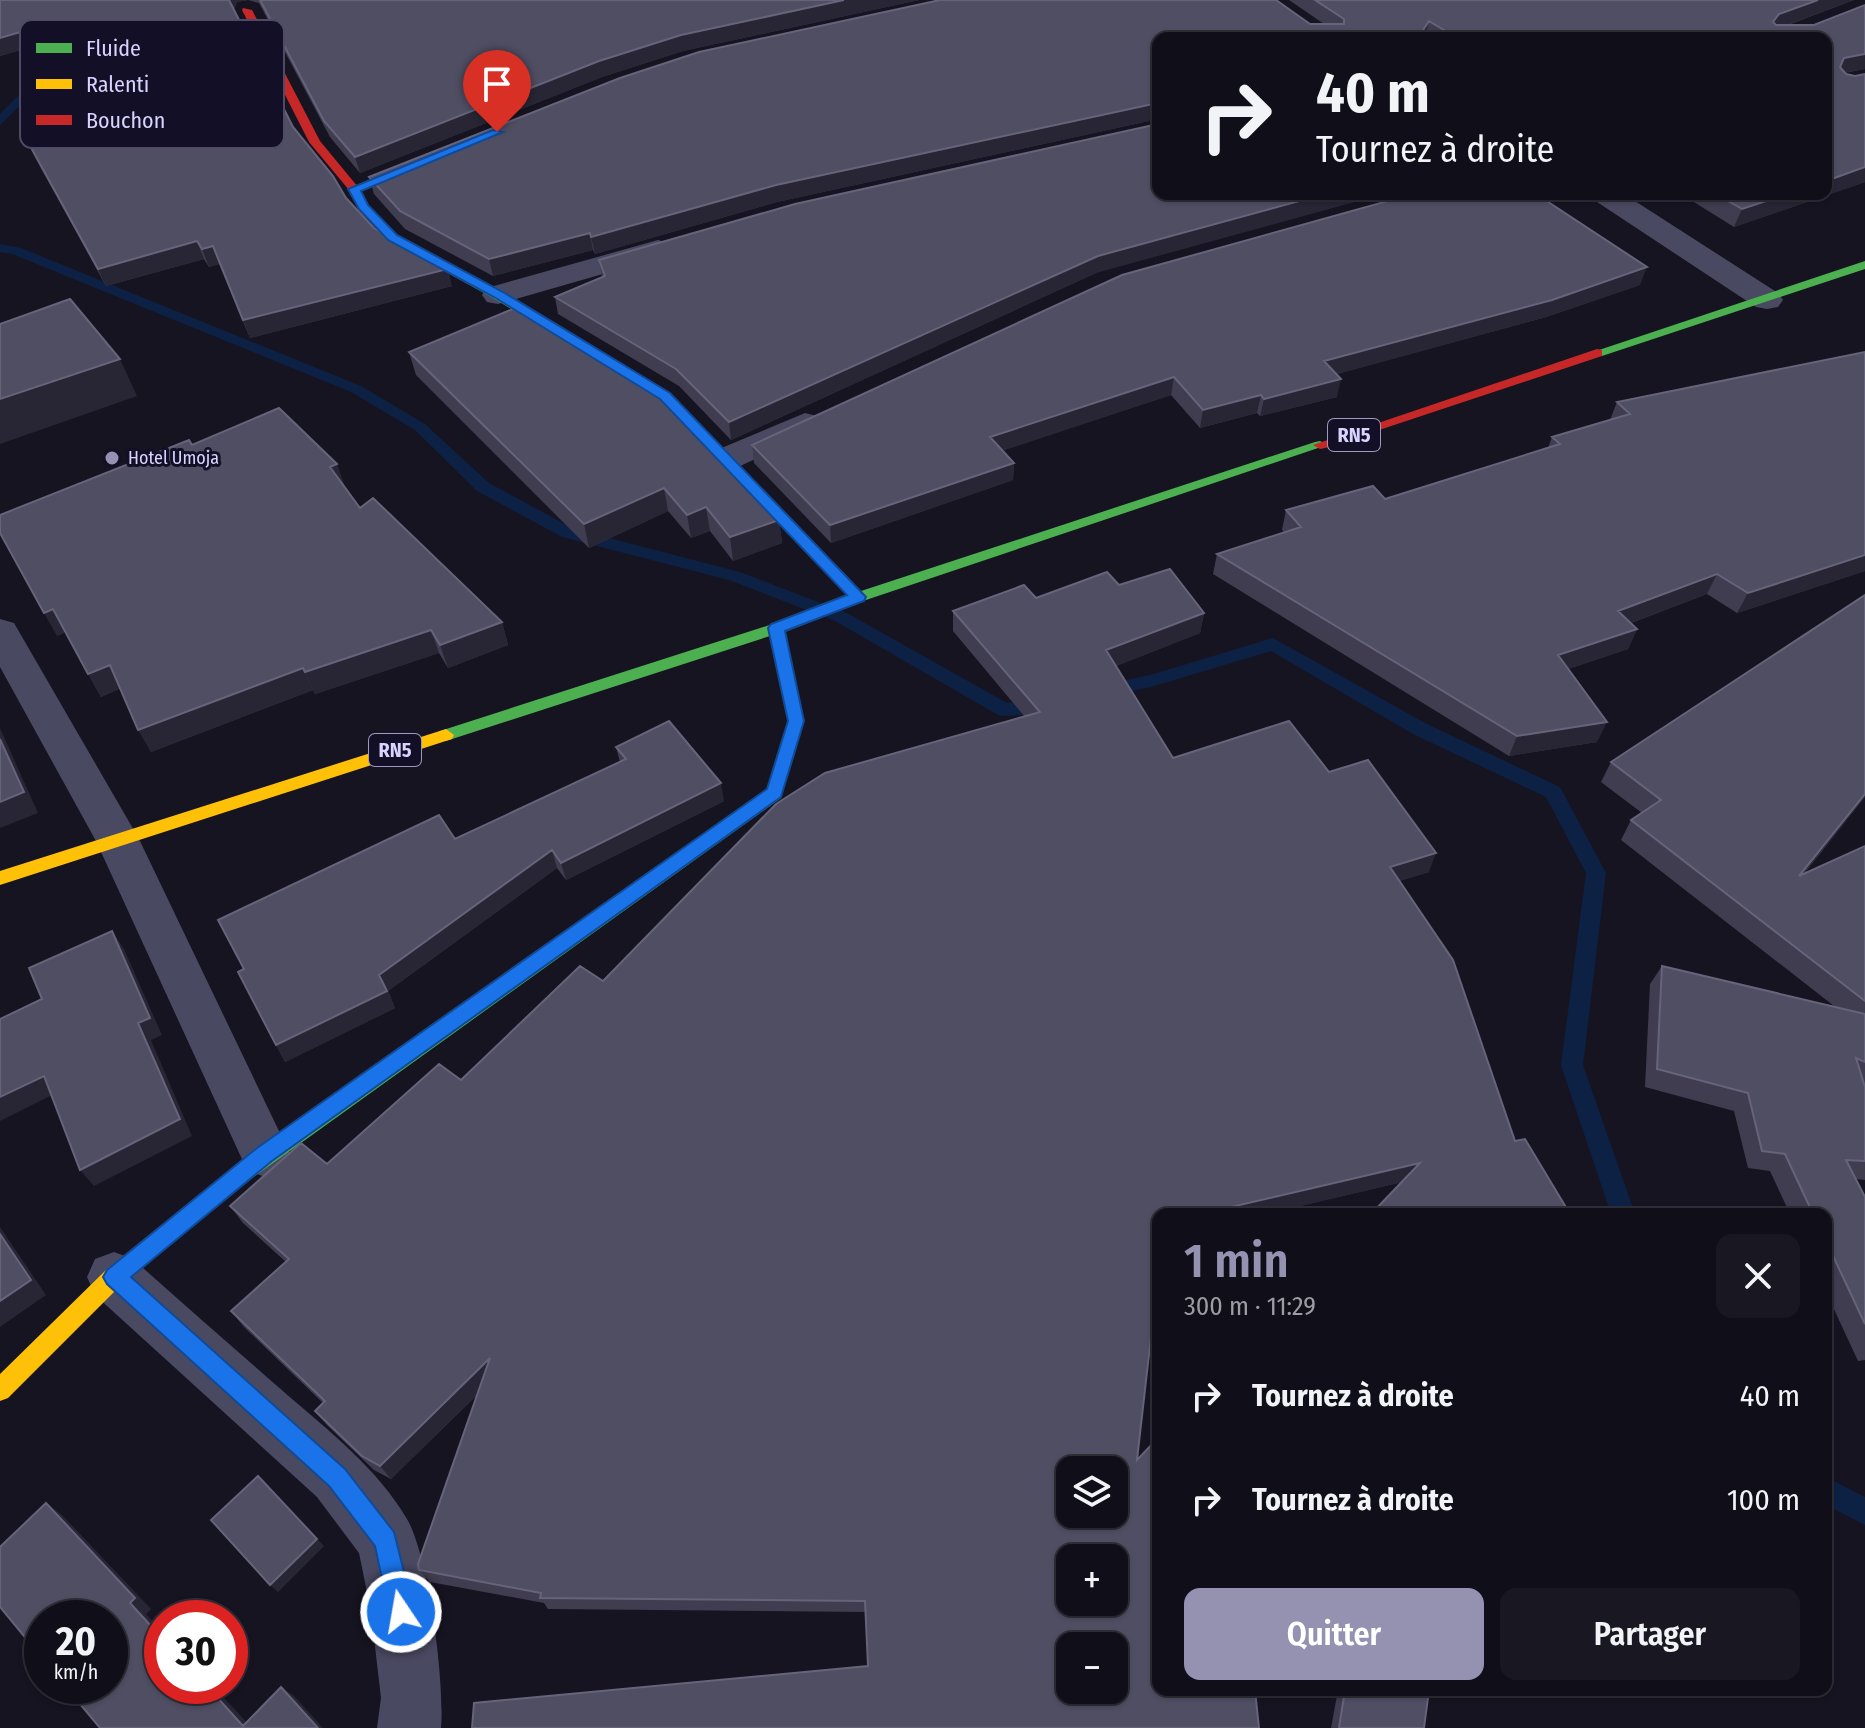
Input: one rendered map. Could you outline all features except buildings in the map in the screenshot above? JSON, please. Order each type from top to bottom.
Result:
[{"type":"main road","points":[[247,10],[252,20]]},
{"type":"main road","points":[[284,82],[315,142],[354,189],[363,207],[392,237],[498,295],[665,396],[850,600]]},
{"type":"main road","name":"RN5","points":[[0,878],[783,626],[850,600],[1767,300],[1865,265]]},
{"type":"main road","points":[[0,1390],[114,1277],[265,1154],[775,793],[796,721],[783,626]]},
{"type":"street","points":[[354,189],[383,178]]},
{"type":"street","points":[[1613,200],[1767,300]]},
{"type":"street","points":[[498,295],[681,242]]},
{"type":"street","points":[[724,460],[837,408]]},
{"type":"street","points":[[0,632],[117,839],[265,1154]]},
{"type":"street","points":[[114,1277],[337,1477],[386,1540],[412,1698],[409,1728]]},
{"type":"waterway","points":[[0,121],[20,101]]},
{"type":"waterway","points":[[0,248],[16,251],[356,389],[420,427],[483,487],[568,533],[734,576],[841,617],[1005,710],[1044,703]]},
{"type":"waterway","points":[[1103,691],[1151,681],[1273,644],[1420,729],[1553,792],[1596,873],[1572,1065],[1621,1208]]},
{"type":"waterway","points":[[1832,1493],[1865,1512]]},
{"type":"traffic: fast","points":[[392,237],[498,295],[665,396],[858,597]]},
{"type":"traffic: fast","points":[[1597,353],[1865,265]]},
{"type":"traffic: fast","points":[[446,735],[791,624],[858,597],[1320,445]]},
{"type":"traffic: fast","points":[[212,1197],[265,1154],[775,793],[796,721],[776,628]]},
{"type":"traffic: slow","points":[[0,878],[446,735]]},
{"type":"traffic: slow","points":[[0,1390],[114,1277],[212,1197]]},
{"type":"traffic: jam","points":[[247,10],[252,20]]},
{"type":"traffic: jam","points":[[284,82],[315,142],[354,189],[363,207],[392,237]]},
{"type":"traffic: jam","points":[[1320,445],[1597,353]]},
{"type":"place","name":"Hotel Umoja","points":[[112,458]]},
{"type":"route","points":[[401,1612],[386,1540],[337,1477],[114,1277],[265,1154],[775,793],[796,721],[776,628],[858,597],[665,396],[498,295],[392,237],[363,207],[354,189],[497,132]]}]
